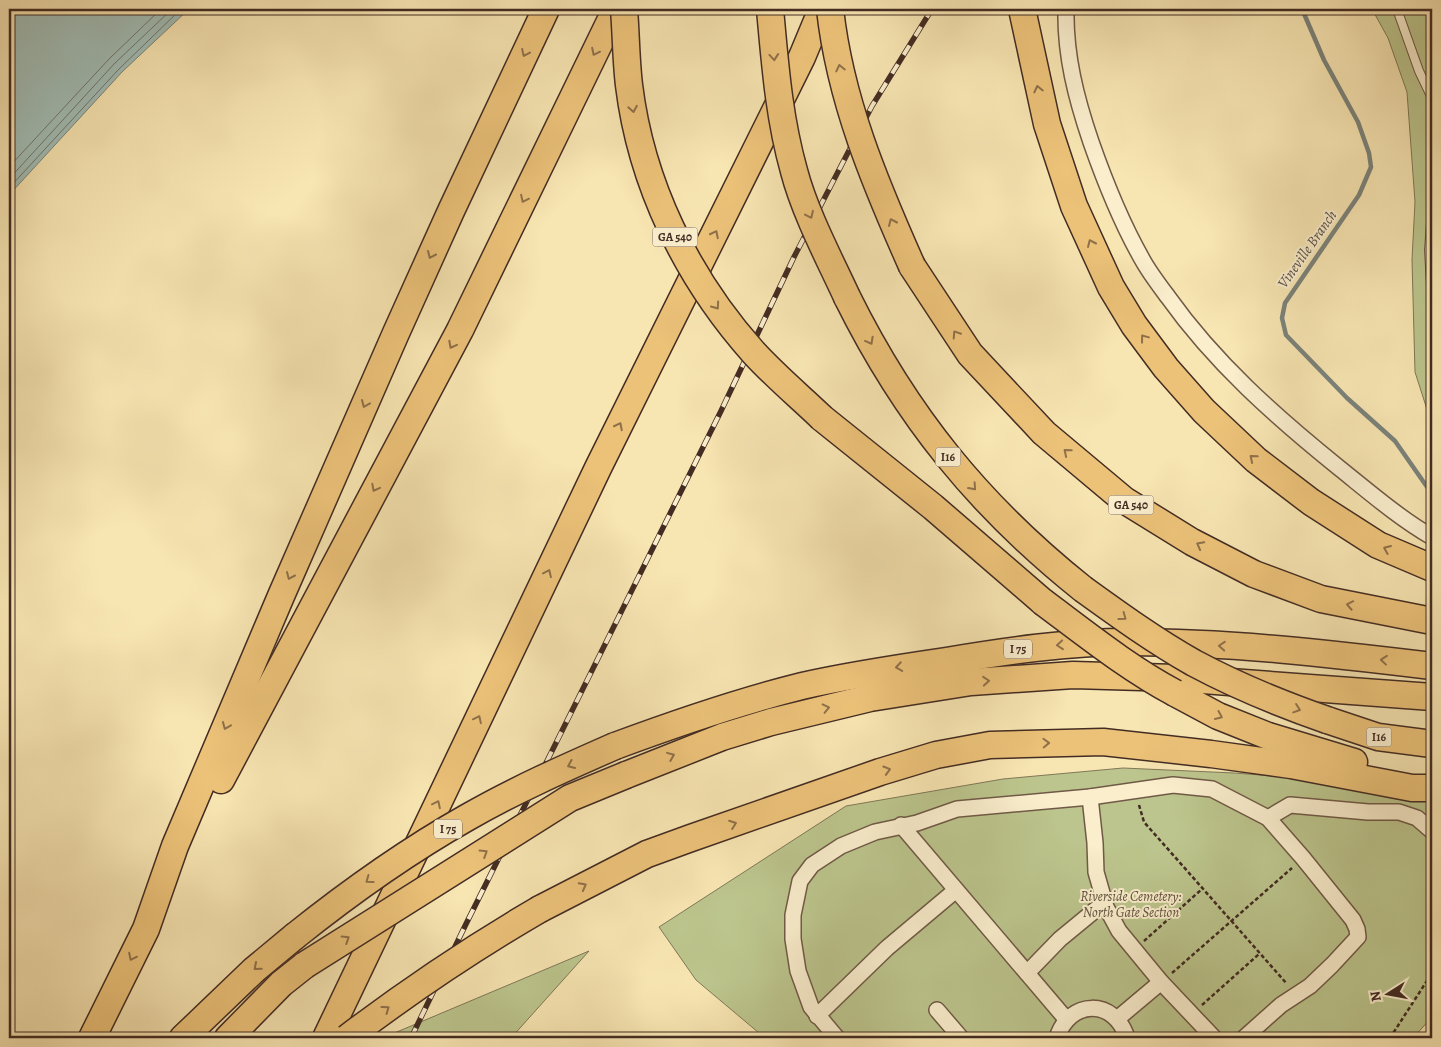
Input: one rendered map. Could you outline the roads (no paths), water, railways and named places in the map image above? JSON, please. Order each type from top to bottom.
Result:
[{"type":"highway","points":[[146,929],[176,846],[281,596],[443,228],[546,9]]},
{"type":"highway","points":[[92,1038],[243,736],[460,330],[616,9]]},
{"type":"highway","name":"GA 540","points":[[624,9],[629,84],[634,114],[648,171],[670,227],[699,280],[735,330],[776,376],[822,418],[933,507],[1043,602],[1098,644],[1158,684],[1218,716],[1268,736],[1432,786]]},
{"type":"highway","name":"I16","points":[[770,9],[781,117],[794,172],[805,205],[848,298],[886,370],[917,417],[969,483],[1016,532],[1053,565],[1140,630],[1194,663],[1255,693],[1327,720],[1378,737],[1432,744]]},
{"type":"highway","points":[[326,1038],[598,468],[802,57],[822,9]]},
{"type":"highway","name":"GA 540","points":[[830,9],[833,37],[848,101],[862,146],[912,266],[970,354],[1044,432],[1124,500],[1192,542],[1254,574],[1321,599],[1432,621]]},
{"type":"highway","points":[[1022,9],[1047,124],[1074,206],[1111,287],[1134,325],[1166,368],[1199,405],[1256,460],[1311,502],[1378,545],[1432,568]]},
{"type":"highway","name":"I 75","points":[[183,1038],[254,970],[294,936],[378,873],[467,817],[540,779],[615,746],[707,713],[801,687],[897,668],[1036,647],[1081,643],[1167,642],[1314,653],[1432,666]]},
{"type":"highway","name":"I 75","points":[[228,1038],[281,984],[305,965],[570,798],[722,737],[796,715],[870,698],[971,682],[1073,675],[1176,678],[1432,698]]},
{"type":"highway","points":[[347,1038],[444,968],[540,908],[647,854],[880,772],[936,755],[990,745],[1104,742],[1211,754],[1412,788],[1432,786]]},
{"type":"street","points":[[1066,9],[1068,58],[1074,87],[1098,162],[1118,212],[1143,261],[1188,326],[1213,355],[1307,442],[1382,502],[1432,537]]},
{"type":"street","points":[[837,1038],[811,1007],[798,971],[793,940],[793,915],[800,880],[812,865],[841,846],[875,832],[917,823],[957,809],[1090,797],[1173,785],[1212,789],[1268,818],[1304,858],[1353,920],[1357,929],[1358,937],[1332,965],[1310,986],[1281,1005],[1244,1038]]},
{"type":"street","points":[[1090,797],[1096,872],[1105,902],[1119,931],[1161,982],[1214,1038]]},
{"type":"street","points":[[1268,818],[1290,805],[1368,812],[1398,812],[1418,818],[1432,831]]},
{"type":"street","points":[[901,825],[1066,1019]]},
{"type":"street","points":[[818,1016],[887,948],[956,890]]},
{"type":"street","points":[[1027,973],[1060,939],[1105,902]]},
{"type":"street","points":[[1117,1019],[1161,982]]},
{"type":"street","points":[[1057,1038],[1060,1028],[1066,1019],[1075,1012],[1086,1009],[1098,1009],[1108,1012],[1117,1019],[1124,1029],[1127,1038]]},
{"type":"street","points":[[937,1010],[961,1038]]},
{"type":"lane","points":[[1397,9],[1418,70],[1432,98]]},
{"type":"lane","points":[[1432,210],[1429,250],[1432,302]]},
{"type":"water","points":[[9,9],[189,9],[122,72],[9,195]]},
{"type":"waterway","name":"Vineville Branch","points":[[1302,9],[1324,60],[1358,122],[1369,153],[1371,167],[1359,195],[1285,303],[1282,318],[1286,335],[1347,398],[1395,441],[1432,494]]},
{"type":"railway","points":[[411,1038],[721,411],[794,257],[872,106],[932,9]]},
{"type":"park label","name":"Riverside Cemetery: North Gate Section","points":[[1131,904]]}]
